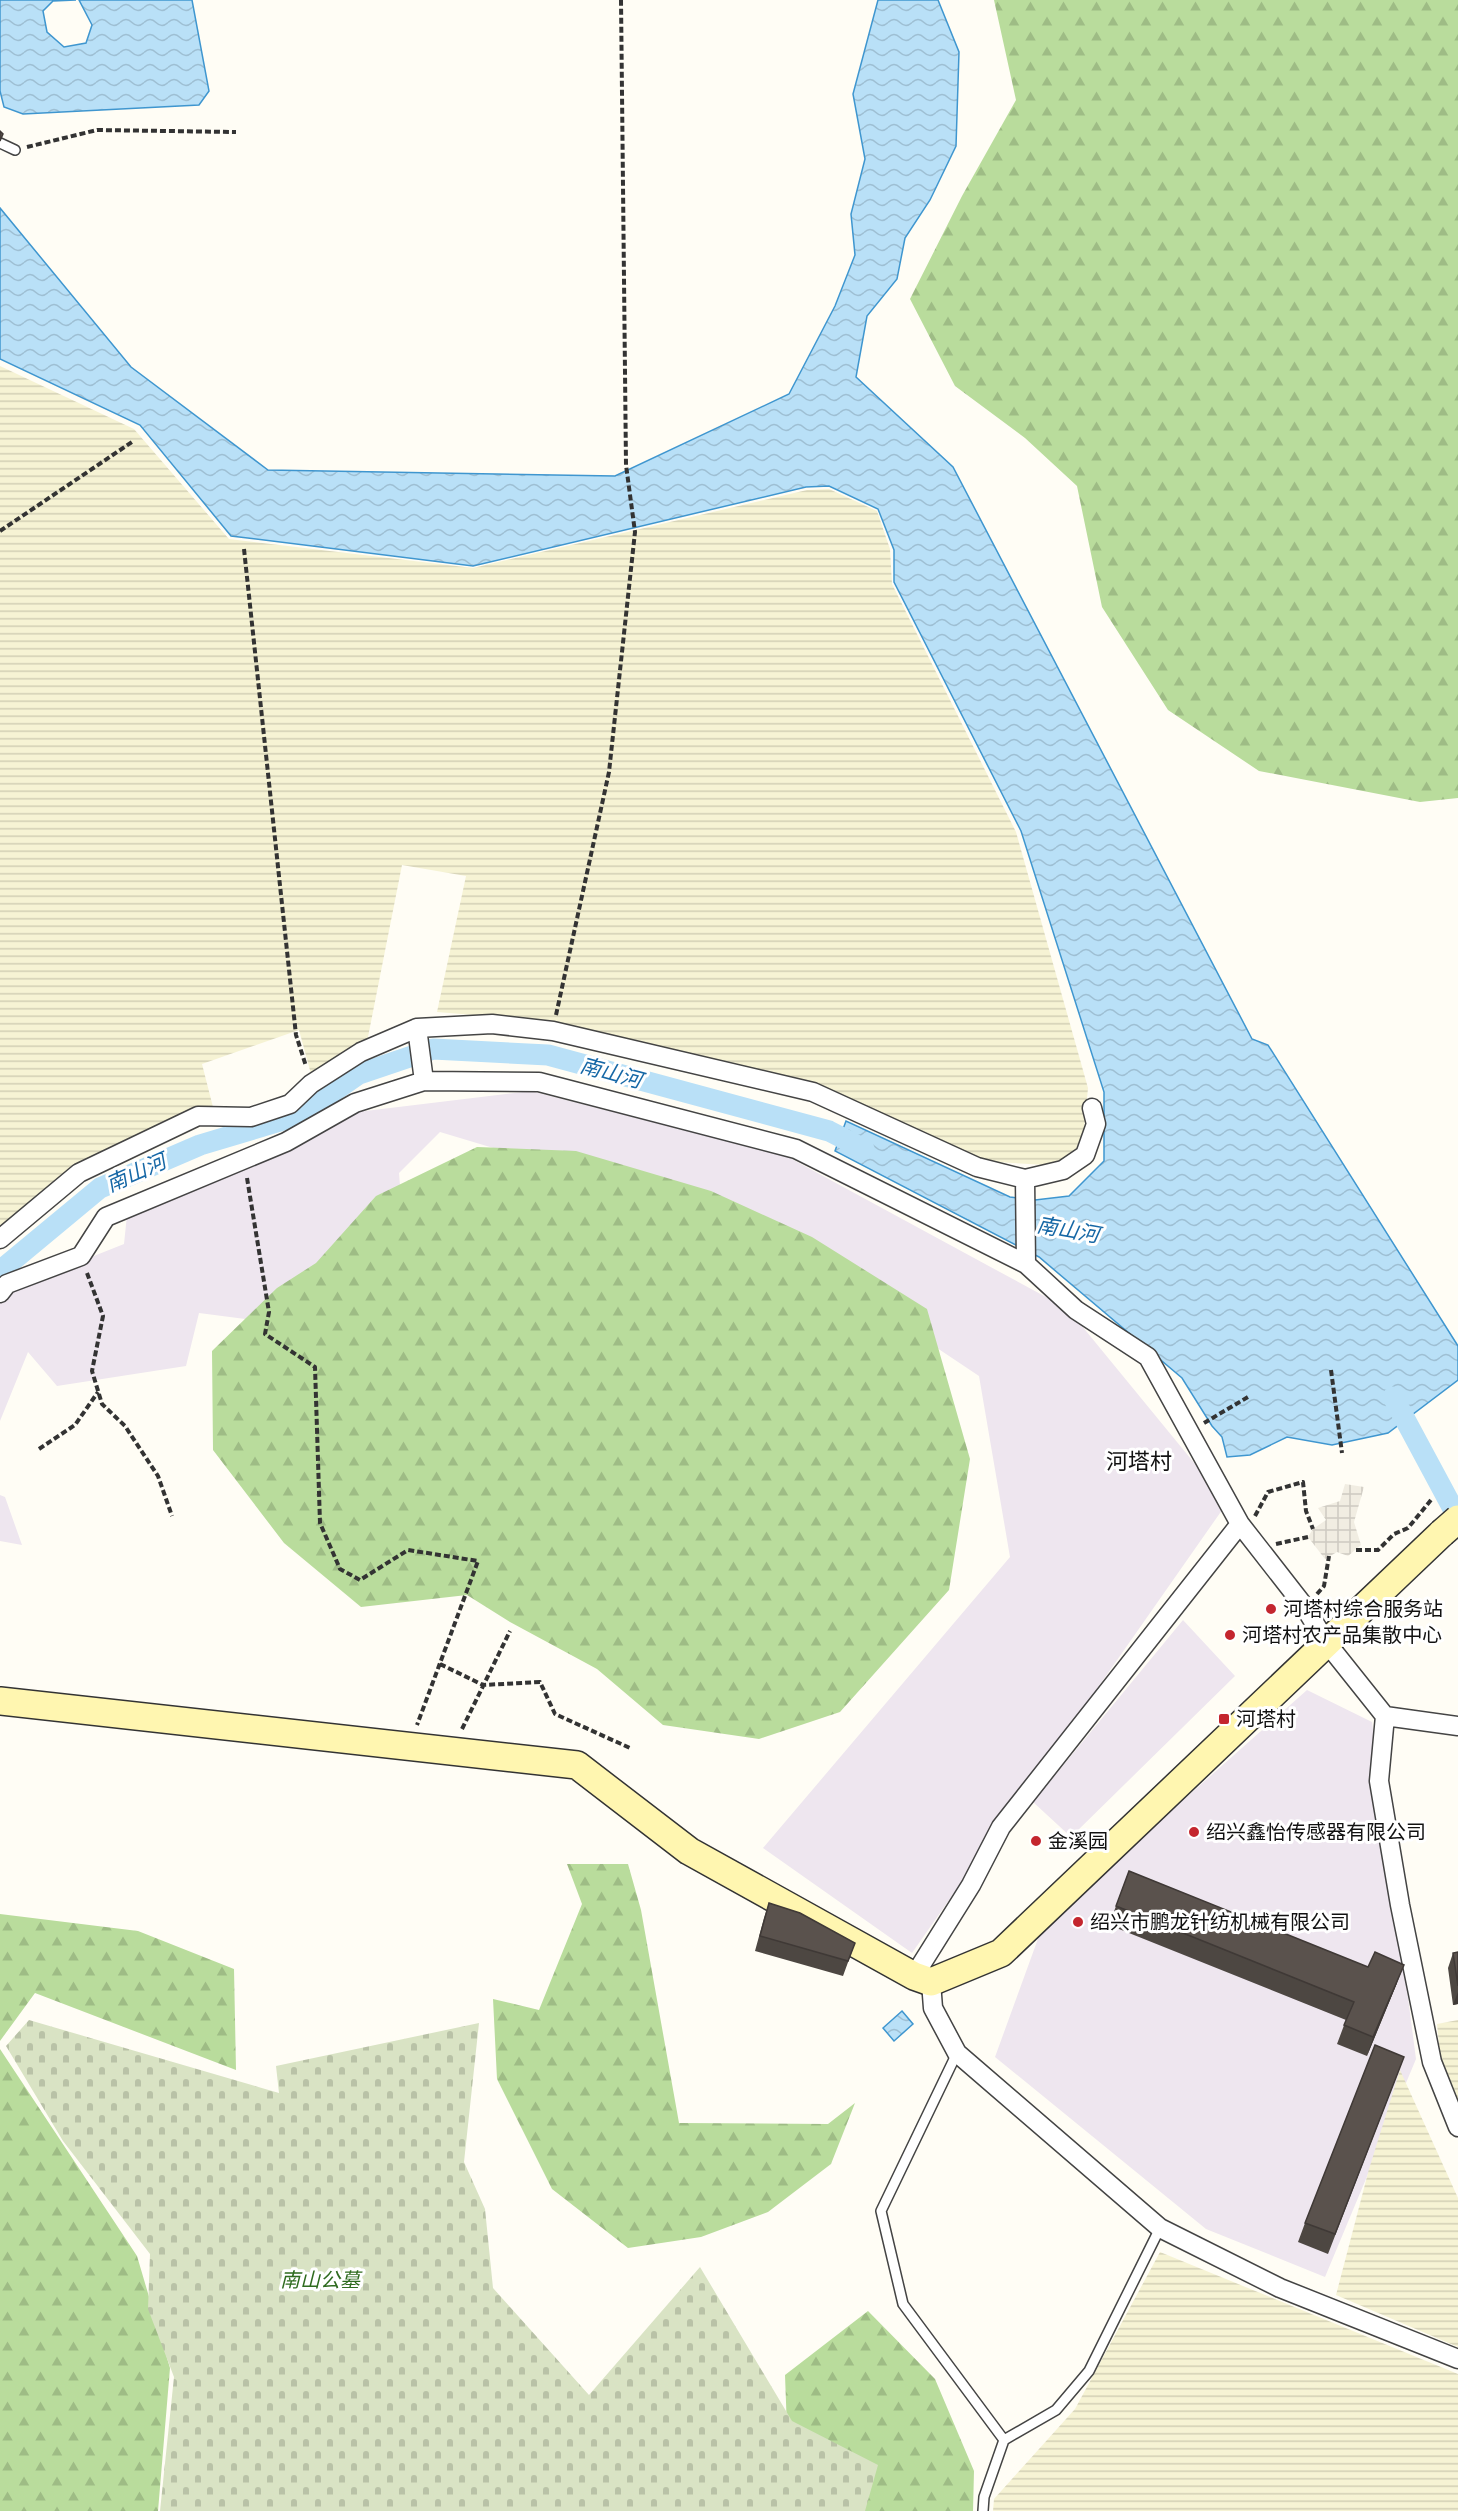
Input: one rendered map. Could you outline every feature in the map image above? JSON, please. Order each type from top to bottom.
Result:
[{"type":"street","points":[[0,1239],[79,1173],[198,1116],[251,1117],[290,1104],[311,1084],[361,1052],[417,1028],[492,1024],[553,1031],[813,1092],[977,1167],[1025,1179],[1064,1170],[1085,1155],[1096,1124],[1092,1107]]},
{"type":"street","points":[[417,1028],[424,1081]]},
{"type":"street","points":[[2,1283],[81,1256],[106,1217],[286,1142],[355,1103],[424,1081],[539,1082],[796,1149],[1026,1264],[1076,1310],[1148,1357],[1248,1534],[1304,1606],[1326,1642],[1385,1716],[1458,1726]]},
{"type":"street","points":[[1025,1179],[1026,1264]]},
{"type":"street","points":[[922,1979],[1001,1953],[1450,1526]]},
{"type":"street","points":[[922,1979],[1001,1827],[1248,1534]]},
{"type":"street","points":[[0,1701],[577,1765],[689,1851],[922,1979],[933,2008],[957,2053],[1160,2228],[1280,2288],[1458,2359]]},
{"type":"street","points":[[1385,1716],[1379,1781],[1400,1905],[1432,2062],[1458,2127]]},
{"type":"lane","points":[[0,143],[15,150]]},
{"type":"lane","points":[[957,2053],[881,2211],[903,2304],[1004,2440]]},
{"type":"lane","points":[[983,2511],[984,2497],[1004,2440],[1056,2410],[1089,2371],[1160,2228]]},
{"type":"path","points":[[553,1031],[609,772],[635,532],[626,465],[621,0]]},
{"type":"path","points":[[15,150],[97,130],[236,132]]},
{"type":"path","points":[[0,531],[132,442]]},
{"type":"path","points":[[244,549],[296,1035],[311,1084]]},
{"type":"path","points":[[244,1160],[269,1312],[265,1334],[315,1368],[320,1523],[340,1569],[360,1580],[408,1550],[478,1561],[409,1746]]},
{"type":"path","points":[[81,1256],[102,1316],[92,1371],[102,1404],[125,1426],[158,1476],[172,1516]]},
{"type":"path","points":[[1331,1370],[1342,1454]]},
{"type":"path","points":[[39,1449],[75,1425],[98,1391]]},
{"type":"path","points":[[1191,1431],[1248,1397]]},
{"type":"path","points":[[1308,1537],[1248,1534],[1268,1492],[1303,1482],[1306,1511],[1313,1528]]},
{"type":"path","points":[[1356,1550],[1377,1550],[1394,1534],[1408,1528],[1431,1500]]},
{"type":"path","points":[[1304,1606],[1324,1586],[1329,1556]]},
{"type":"path","points":[[451,1751],[510,1631]]},
{"type":"path","points":[[440,1664],[483,1685],[540,1682],[555,1714],[630,1748]]},
{"type":"shaded area","points":[[0,366],[134,429],[229,539],[473,568],[807,490],[829,489],[877,511],[890,549],[892,584],[1016,832],[1088,1088],[1082,1149],[1064,1166],[979,1161],[816,1086],[511,1018],[437,1012],[466,876],[402,865],[367,1042],[311,1074],[299,1030],[202,1064],[214,1111],[193,1112],[0,1229]]},
{"type":"shaded area","points":[[531,1091],[788,1157],[1068,1309],[1227,1503],[912,1953],[763,1848],[1010,1557],[979,1376],[756,1227],[440,1132],[399,1173],[404,1238],[253,1320],[199,1313],[186,1366],[57,1386],[28,1352],[0,1421],[0,1302],[11,1289],[124,1244],[127,1215],[357,1112]]},
{"type":"shaded area","points":[[1345,1484],[1364,1487],[1354,1522],[1361,1545],[1348,1556],[1337,1552],[1325,1559],[1308,1537],[1313,1529],[1326,1520],[1318,1508],[1340,1501]]},
{"type":"shaded area","points":[[0,1495],[5,1497],[22,1545],[0,1541]]},
{"type":"shaded area","points":[[1183,1620],[1235,1676],[1071,1837],[1033,1802]]},
{"type":"shaded area","points":[[1307,1690],[1372,1722],[1416,2059],[1325,2277],[1206,2229],[995,2057],[1043,1925]]},
{"type":"shaded area","points":[[1458,2020],[1458,2104],[1441,2065],[1437,2024]]},
{"type":"shaded area","points":[[1400,2070],[1458,2198],[1458,2347],[1336,2295],[1369,2169]]},
{"type":"shaded area","points":[[1160,2252],[1458,2374],[1458,2511],[993,2511],[994,2499],[1075,2409]]},
{"type":"green space","points":[[994,0],[1458,0],[1458,798],[1420,802],[1259,771],[1168,710],[1102,607],[1077,486],[1025,438],[955,386],[910,299],[962,196],[1016,100]]},
{"type":"green space","points":[[477,1147],[576,1151],[711,1191],[812,1237],[927,1309],[970,1459],[949,1590],[840,1712],[759,1739],[663,1725],[597,1669],[510,1622],[467,1595],[361,1607],[284,1543],[213,1450],[212,1351],[277,1288],[316,1263],[376,1196]]},
{"type":"green space","points":[[567,1864],[628,1864],[641,1910],[679,2123],[828,2124],[855,2103],[831,2164],[768,2212],[701,2237],[628,2248],[552,2189],[497,2079],[493,1999],[539,2010],[582,1904]]},
{"type":"green space","points":[[0,1914],[138,1931],[234,1969],[236,2070],[35,1993],[0,2041]]},
{"type":"green space","name":"南山公墓","points":[[29,2020],[279,2093],[276,2066],[479,2023],[464,2162],[485,2209],[493,2288],[589,2395],[700,2267],[792,2421],[878,2465],[865,2511],[160,2511],[174,2377],[148,2309],[150,2254],[63,2141],[6,2046]]},
{"type":"green space","points":[[0,2049],[137,2256],[170,2368],[158,2511],[0,2511]]},
{"type":"green space","points":[[868,2311],[935,2379],[974,2471],[973,2511],[790,2511],[785,2375]]},
{"type":"water","points":[[0,0],[76,0],[53,1],[43,11],[47,32],[64,47],[86,43],[92,25],[79,0],[192,0],[209,91],[199,105],[23,114],[4,107],[0,91]]},
{"type":"water","points":[[878,0],[938,0],[959,52],[956,146],[930,200],[905,238],[897,279],[867,316],[856,377],[953,467],[1252,1039],[1268,1045],[1458,1346],[1458,1380],[1388,1433],[1332,1445],[1287,1437],[1250,1455],[1227,1457],[1222,1437],[1212,1426],[1182,1378],[1039,1257],[835,1151],[846,1121],[1010,1197],[1035,1200],[1069,1196],[1104,1161],[1104,1092],[1021,831],[894,582],[894,550],[878,509],[829,486],[806,487],[473,566],[231,536],[140,425],[0,359],[0,208],[131,367],[268,470],[615,476],[789,394],[835,306],[855,255],[851,214],[865,159],[853,94]]},
{"type":"water","points":[[902,2011],[913,2024],[894,2041],[883,2028]]},
{"type":"building","points":[[1129,1871],[1368,1967],[1375,1952],[1404,1965],[1373,2037],[1344,2025],[1354,2002],[1116,1906]]},
{"type":"building","points":[[769,1903],[800,1913],[855,1943],[848,1961],[760,1936]]},
{"type":"building","points":[[1458,1952],[1458,1986],[1453,1953]]},
{"type":"building","points":[[1375,2045],[1404,2057],[1335,2234],[1305,2223]]},
{"type":"waterway","name":"南山河","points":[[0,1271],[100,1188],[200,1145],[300,1115],[359,1074],[433,1049],[548,1055],[829,1131],[864,1149]]},
{"type":"waterway","points":[[1393,1397],[1458,1518]]},
{"type":"place","name":"河塔村综合服务站","points":[[1271,1609]]},
{"type":"place","name":"河塔村农产品集散中心","points":[[1230,1635]]},
{"type":"place","name":"河塔村","points":[[1224,1719]]},
{"type":"place","name":"绍兴鑫怡传感器有限公司","points":[[1194,1832]]},
{"type":"place","name":"金溪园","points":[[1036,1841]]},
{"type":"place","name":"绍兴市鹏龙针纺机械有限公司","points":[[1078,1922]]},
{"type":"district","name":"河塔村","points":[[1139,1461]]}]
